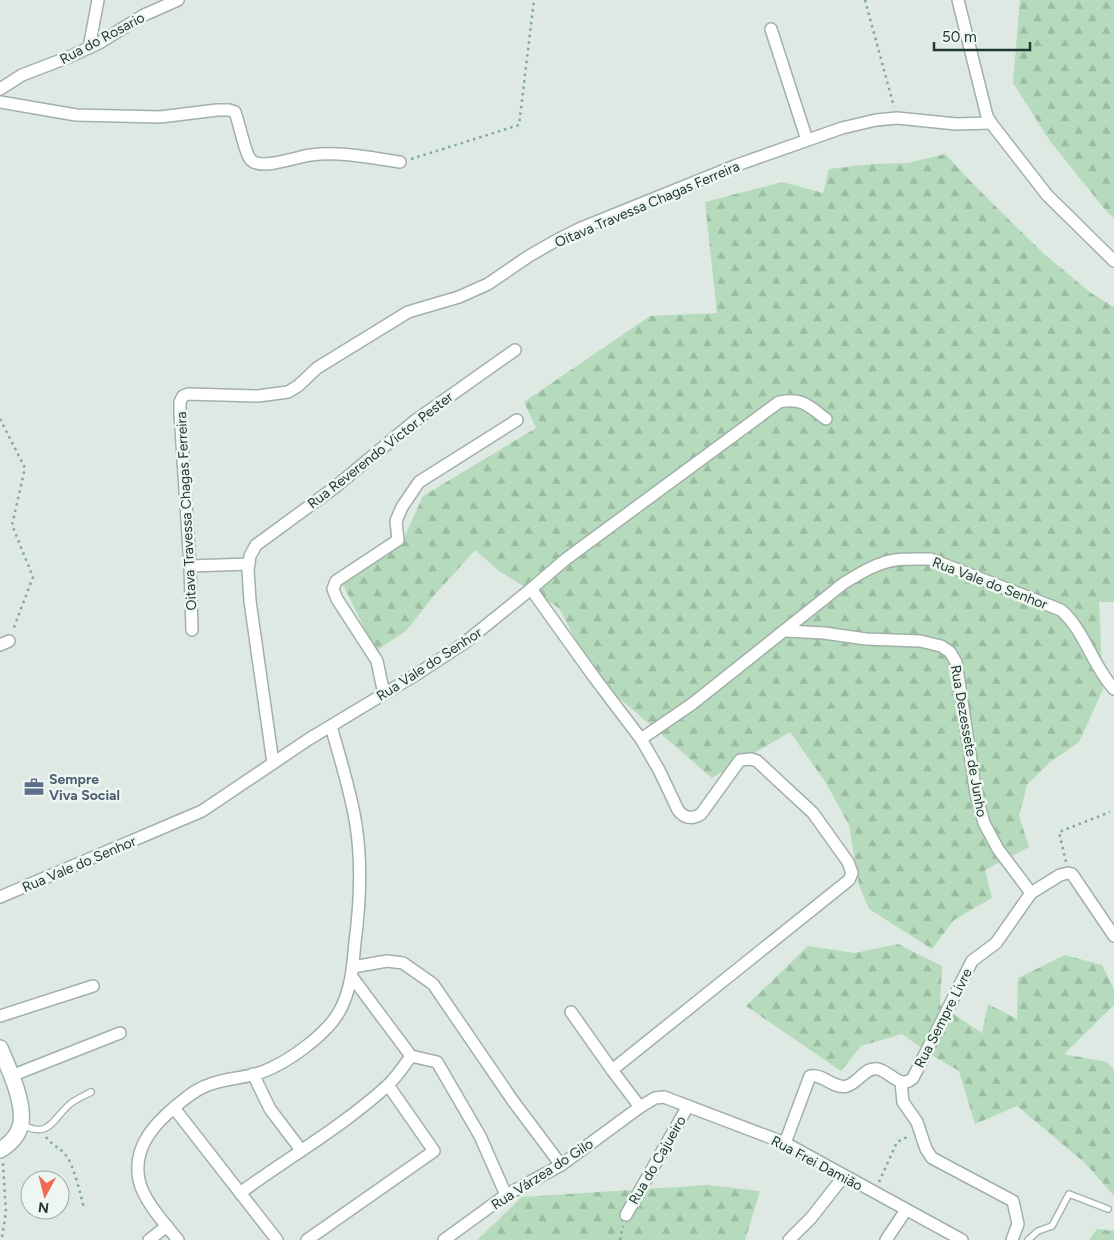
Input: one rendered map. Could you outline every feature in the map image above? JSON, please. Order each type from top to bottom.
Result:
[{"type":"street","points":[[89,48],[98,0]]},
{"type":"street","name":"Rua do Rosario","points":[[0,89],[22,76],[89,48],[144,15],[178,0]]},
{"type":"street","points":[[958,0],[987,116],[991,124],[1047,194],[1114,261]]},
{"type":"street","points":[[772,29],[807,140]]},
{"type":"street","points":[[0,102],[76,115],[160,117],[229,110],[235,112],[251,161],[258,163],[282,162],[310,155],[334,154],[400,162]]},
{"type":"street","name":"Oitava Travessa Chagas Ferreira","points":[[192,630],[190,566],[180,413],[180,402],[183,396],[204,393],[258,396],[288,392],[333,357],[408,312],[459,297],[488,284],[529,256],[581,228],[737,165],[842,128],[876,120],[897,118],[956,124],[991,124]]},
{"type":"street","name":"Rua Reverendo Victor Pester","points":[[249,560],[256,545],[334,488],[416,420],[515,350]]},
{"type":"street","name":"Rua Vale do Senhor","points":[[0,898],[202,811],[273,763],[463,644],[566,558],[779,402],[790,400],[803,402],[826,419]]},
{"type":"street","points":[[384,694],[377,661],[336,599],[333,589],[336,581],[398,540],[396,521],[402,507],[420,482],[517,420]]},
{"type":"street","name":"Rua Vale do Senhor","points":[[641,739],[692,704],[844,583],[865,570],[883,563],[909,559],[930,559],[1061,610],[1072,620],[1104,678],[1114,689]]},
{"type":"street","points":[[190,566],[249,560],[250,601],[273,763]]},
{"type":"street","points":[[531,589],[641,739],[682,815],[688,818],[696,818],[701,814],[740,760],[751,759],[757,761],[813,813],[848,862],[852,873],[850,880],[612,1070]]},
{"type":"street","name":"Rua Dezessete de Junho","points":[[786,631],[824,633],[866,639],[920,641],[941,646],[950,652],[956,662],[976,794],[984,823],[998,848],[1032,893]]},
{"type":"street","points":[[178,1240],[146,1198],[139,1180],[138,1163],[146,1136],[153,1126],[195,1091],[211,1083],[253,1074],[283,1063],[316,1038],[339,1012],[352,972],[360,902],[358,843],[352,805],[331,726]]},
{"type":"street","points":[[1070,873],[1114,936]]},
{"type":"street","name":"Rua Sempre Livre","points":[[901,1082],[909,1082],[913,1078],[972,961],[996,943],[1032,893],[1060,874],[1070,873]]},
{"type":"street","points":[[352,972],[387,961],[403,963],[434,984],[513,1101],[561,1165]]},
{"type":"street","points":[[352,972],[411,1056],[437,1062],[480,1136],[506,1195]]},
{"type":"street","points":[[0,1016],[93,986]]},
{"type":"street","points":[[571,1012],[640,1107]]},
{"type":"street","points":[[11,1076],[120,1033]]},
{"type":"street","points":[[0,1048],[11,1076],[20,1110],[21,1124],[16,1135],[1,1149]]},
{"type":"street","points":[[240,1193],[300,1150],[324,1136],[388,1085],[411,1056]]},
{"type":"street","points":[[785,1143],[810,1076],[817,1075],[844,1086],[851,1084],[875,1068],[901,1082],[903,1102],[916,1122],[926,1149],[932,1158],[1013,1201],[1018,1224],[1012,1240]]},
{"type":"street","points":[[253,1074],[270,1109],[300,1150]]},
{"type":"street","points":[[307,1240],[434,1151],[388,1085]]},
{"type":"street","name":"Rua Frei Damião","points":[[640,1107],[655,1098],[664,1097],[785,1143],[962,1240]]},
{"type":"street","name":"Rua do Cajueiro","points":[[626,1215],[688,1106]]},
{"type":"street","name":"Rua Várzea do Gilo","points":[[444,1240],[506,1195],[561,1165],[640,1107]]},
{"type":"street","points":[[174,1108],[277,1240]]},
{"type":"street","points":[[789,1240],[810,1218],[844,1176]]},
{"type":"street","points":[[886,1240],[906,1210]]},
{"type":"street","points":[[149,1240],[167,1226]]},
{"type":"lane","points":[[21,1124],[33,1130],[40,1130],[57,1120],[69,1104],[90,1092]]},
{"type":"lane","points":[[1028,1240],[1038,1231],[1052,1226],[1069,1194],[1108,1209]]},
{"type":"path","points":[[400,162],[518,125],[534,0]]},
{"type":"path","points":[[865,0],[897,118]]},
{"type":"path","points":[[0,419],[25,468],[12,525],[33,578],[4,643]]},
{"type":"path","points":[[1070,873],[1059,832],[1110,812]]},
{"type":"path","points":[[40,1130],[51,1143],[65,1154],[76,1176],[84,1208]]},
{"type":"path","points":[[874,1193],[897,1142],[919,1130]]},
{"type":"path","points":[[1,1149],[6,1212],[2,1237]]},
{"type":"green space","points":[[1020,0],[1114,0],[1114,218],[1107,212],[1050,141],[1013,83]]},
{"type":"green space","points":[[945,154],[1044,254],[1091,293],[1114,307],[1114,602],[1099,602],[1103,689],[1079,742],[1049,763],[1027,785],[1019,816],[1029,847],[985,870],[992,898],[954,920],[932,949],[869,909],[859,885],[849,825],[826,783],[790,732],[712,778],[596,678],[559,608],[499,571],[475,550],[431,599],[407,630],[376,651],[342,583],[403,540],[423,496],[536,428],[524,402],[650,316],[717,313],[705,202],[783,182],[823,193],[829,169],[873,164],[908,163]]},
{"type":"green space","points":[[898,944],[942,966],[940,1005],[982,1033],[988,1004],[1017,1019],[1018,978],[1065,955],[1102,965],[1114,989],[1114,1005],[1064,1054],[1107,1062],[1114,1070],[1114,1196],[1085,1163],[1017,1106],[975,1124],[959,1071],[933,1056],[902,1034],[861,1046],[841,1071],[746,1006],[808,946],[855,953]]},
{"type":"green space","points":[[708,1185],[760,1191],[745,1240],[477,1240],[522,1197]]},
{"type":"green space","points":[[1097,1229],[1114,1231],[1114,1240],[1089,1240]]},
{"type":"place","name":"Sempre Viva Social","points":[[34,787]]}]
